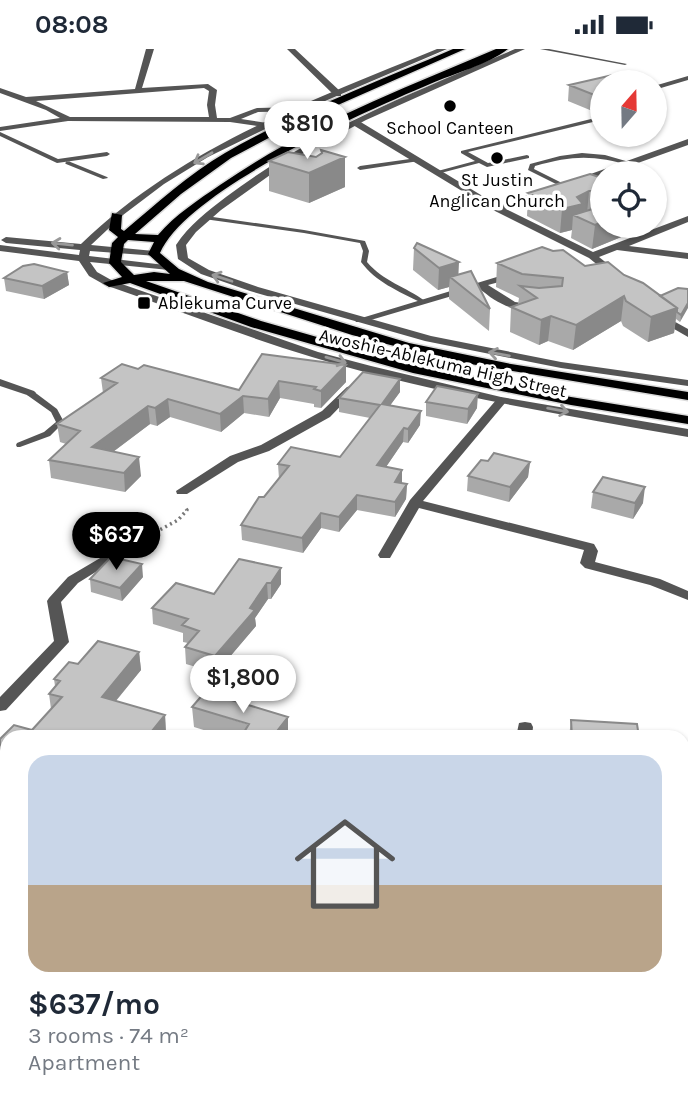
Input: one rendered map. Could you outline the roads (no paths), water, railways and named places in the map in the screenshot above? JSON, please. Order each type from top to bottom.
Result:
[{"type":"main road","points":[[116,256],[125,236],[177,192],[227,156],[254,141],[461,49]]},
{"type":"main road","points":[[154,254],[160,239],[184,216],[252,166],[321,128],[504,49]]},
{"type":"main road","points":[[238,138],[254,141]]},
{"type":"main road","points":[[252,166],[268,173]]},
{"type":"main road","points":[[117,215],[115,230],[125,236],[160,239]]},
{"type":"main road","name":"Awoshie-Ablekuma High Street","points":[[154,254],[165,268],[209,286],[323,322],[424,344],[530,372],[688,396]]},
{"type":"main road","name":"Awoshie-Ablekuma High Street","points":[[116,256],[131,279],[152,289],[256,324],[414,369],[655,420],[688,420]]},
{"type":"main road","points":[[109,283],[166,277],[209,286]]},
{"type":"street","points":[[138,90],[150,49]]},
{"type":"street","points":[[291,49],[338,95]]},
{"type":"street","points":[[84,260],[85,246],[117,215],[238,138],[443,49]]},
{"type":"street","points":[[206,218],[268,173],[356,123],[521,49]]},
{"type":"street","points":[[667,85],[688,78]]},
{"type":"street","points":[[28,99],[195,86],[211,88],[213,120]]},
{"type":"street","points":[[0,90],[28,99],[68,119]]},
{"type":"street","points":[[230,120],[257,110],[302,109]]},
{"type":"street","points":[[0,132],[68,119],[230,120],[264,125]]},
{"type":"street","points":[[356,123],[625,283]]},
{"type":"street","points":[[642,161],[688,142]]},
{"type":"street","points":[[674,147],[688,154]]},
{"type":"street","points":[[498,209],[590,177]]},
{"type":"street","name":"Awoshie-Ablekuma High Street","points":[[206,218],[181,245],[183,259],[205,272],[360,320],[424,344],[688,383]]},
{"type":"street","points":[[582,255],[618,248],[688,219]]},
{"type":"street","points":[[0,240],[85,246],[165,268]]},
{"type":"street","points":[[0,248],[84,260],[154,254]]},
{"type":"street","points":[[618,248],[688,256]]},
{"type":"street","name":"Awoshie-Ablekuma High Street","points":[[84,260],[93,274],[109,283],[314,354],[501,401],[655,420],[688,433]]},
{"type":"street","points":[[360,320],[530,270]]},
{"type":"street","points":[[482,285],[498,300],[511,305],[544,307]]},
{"type":"street","points":[[647,304],[664,321],[688,334]]},
{"type":"street","points":[[182,491],[234,459],[265,448],[327,414],[368,369]]},
{"type":"street","points":[[0,382],[30,393]]},
{"type":"street","points":[[385,555],[415,503],[501,401]]},
{"type":"street","points":[[415,503],[589,547],[591,551],[587,561],[590,565],[648,579],[688,596]]},
{"type":"street","points":[[0,706],[62,642],[54,601],[73,580],[129,545]]},
{"type":"lane","points":[[542,49],[625,64]]},
{"type":"lane","points":[[527,157],[492,165],[477,162],[463,152],[590,121]]},
{"type":"lane","points":[[0,132],[57,161],[106,178]]},
{"type":"lane","points":[[562,185],[531,170],[532,165],[584,153],[599,154],[621,161]]},
{"type":"lane","points":[[66,162],[107,154]]},
{"type":"lane","points":[[360,168],[417,160]]},
{"type":"lane","points":[[438,172],[477,162]]},
{"type":"lane","points":[[206,218],[273,229],[312,231],[363,242],[366,251],[364,263],[371,272],[379,279],[422,301]]},
{"type":"lane","points":[[554,239],[571,234]]},
{"type":"lane","points":[[20,445],[47,434],[60,422],[54,411],[30,393]]},
{"type":"place","name":"School Canteen","points":[[450,106]]},
{"type":"place","name":"St Justin Anglican Church","points":[[497,158]]},
{"type":"place","name":"Ablekuma Curve","points":[[144,303]]}]
